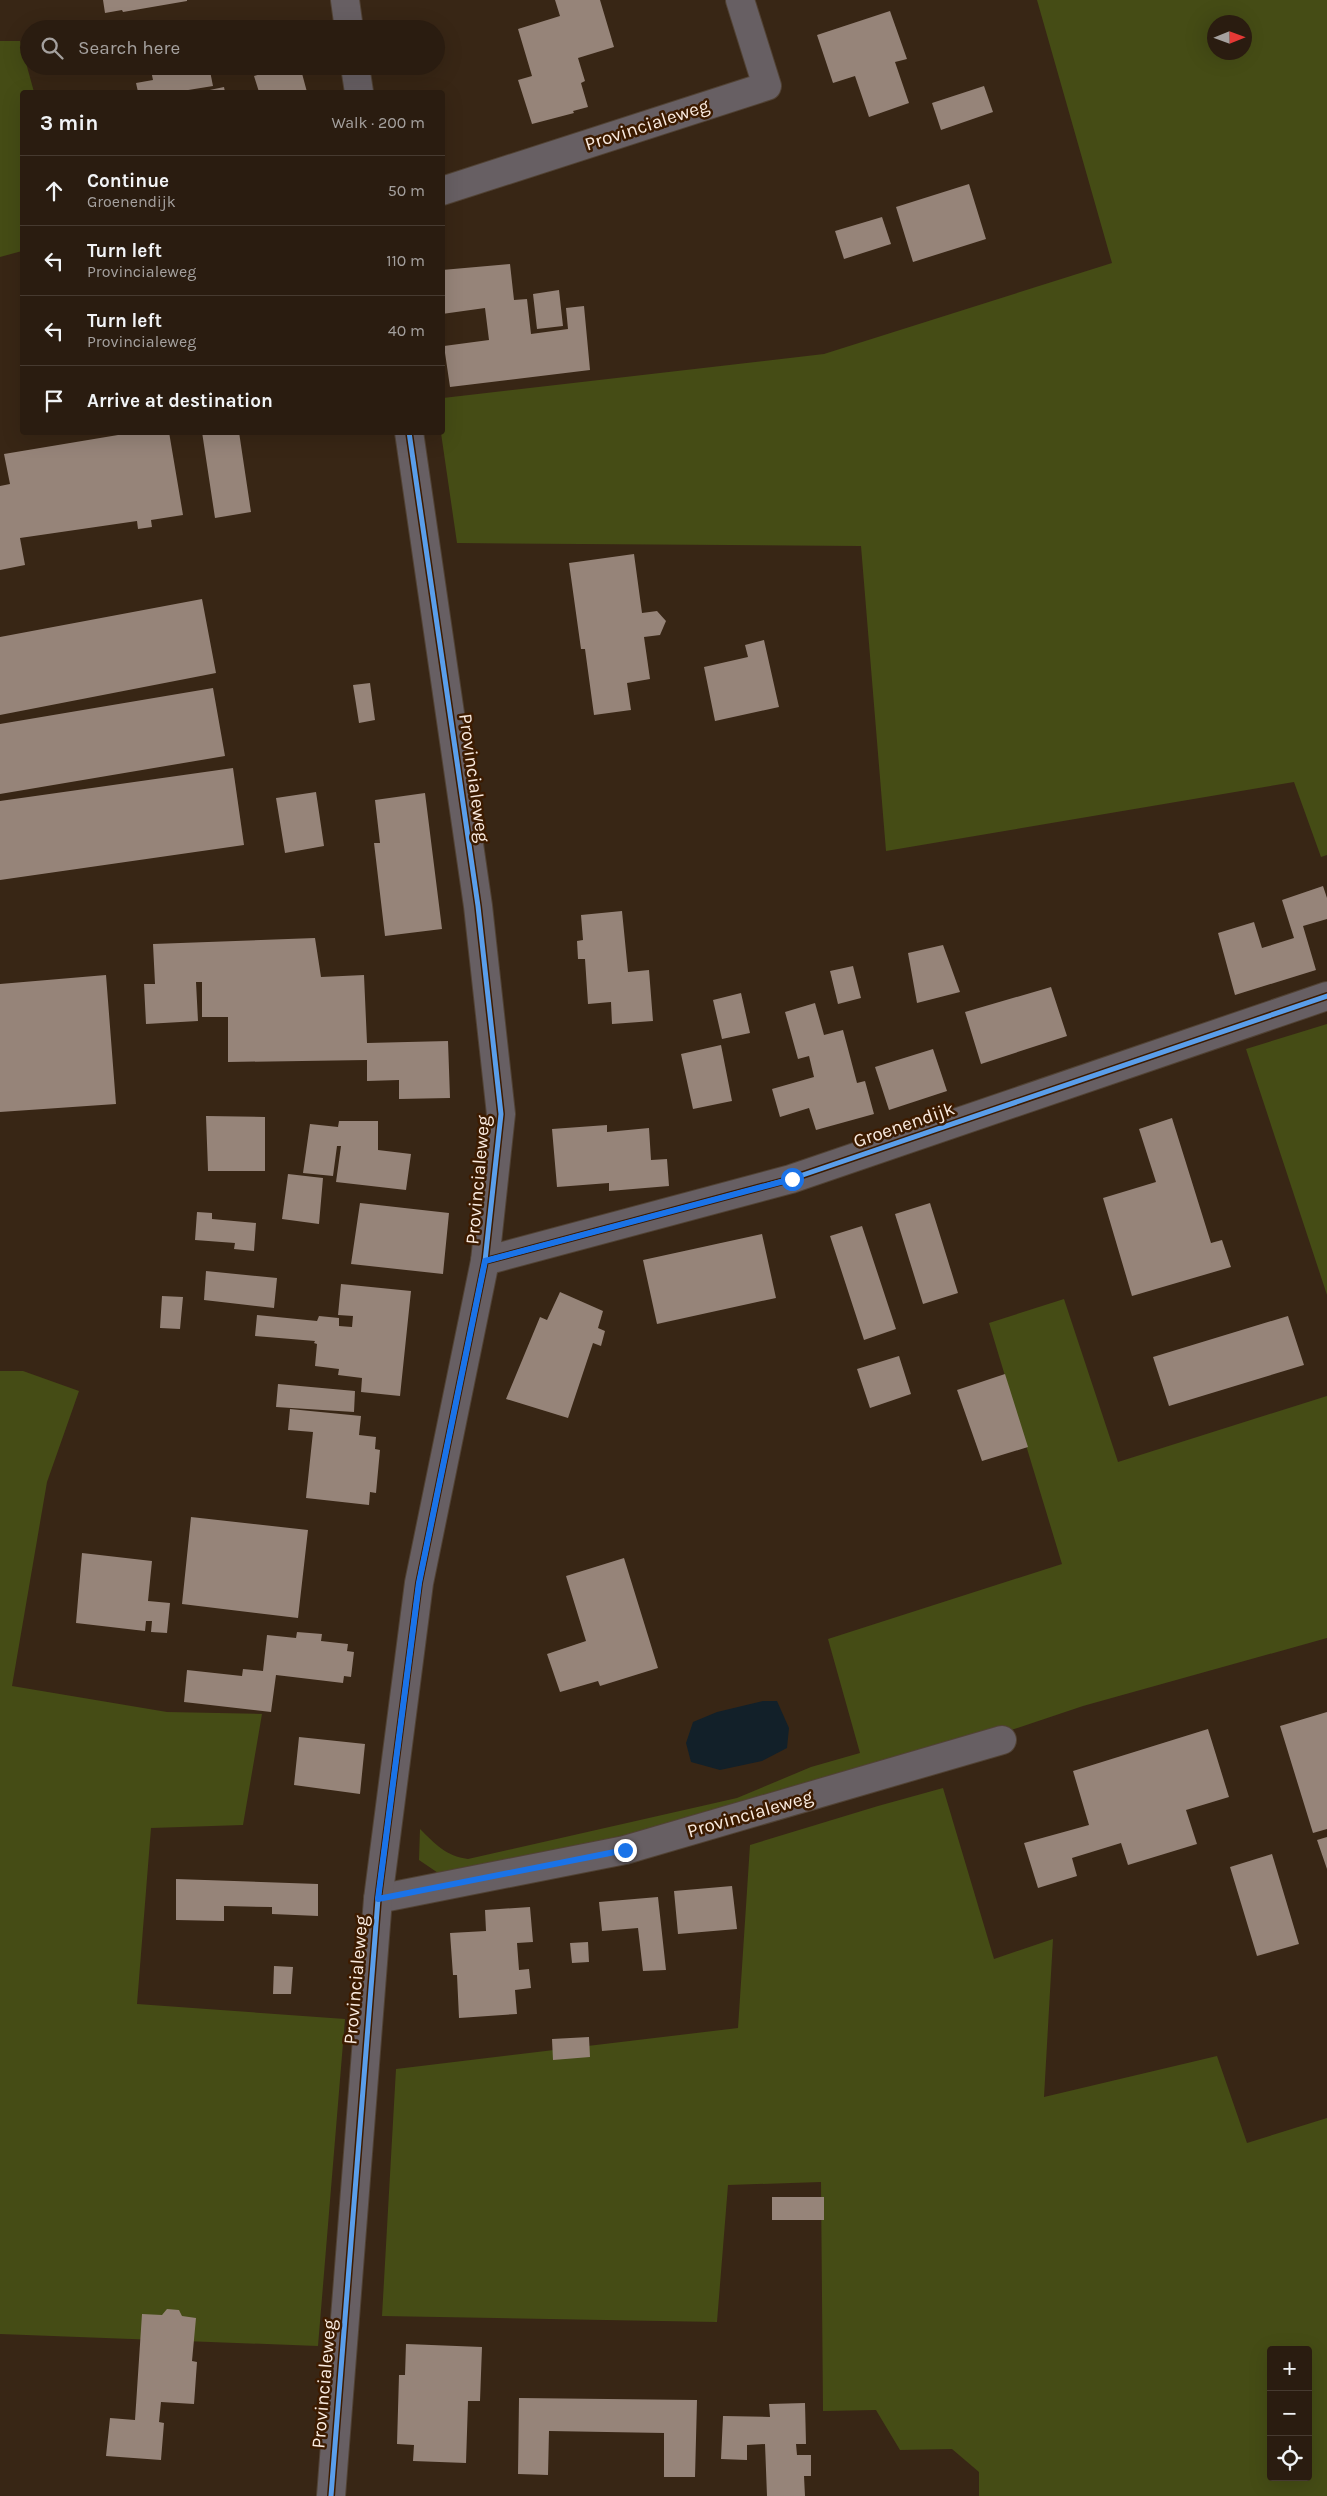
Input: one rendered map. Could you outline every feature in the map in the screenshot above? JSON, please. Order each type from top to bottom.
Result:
[{"type":"street","points":[[345,0],[348,20]]},
{"type":"street","name":"Provincialeweg","points":[[445,190],[767,86],[740,0]]},
{"type":"street","points":[[356,75],[359,90]]},
{"type":"street","name":"Provincialeweg","points":[[331,2496],[378,1899],[419,1583],[485,1261],[501,1114],[478,906],[409,435]]},
{"type":"street","name":"Groenendijk","points":[[485,1261],[792,1179],[1327,996]]},
{"type":"street","name":"Provincialeweg","points":[[378,1899],[625,1850],[1002,1740]]},
{"type":"green space","points":[[1037,0],[1327,0],[1327,855],[1321,857],[1294,782],[886,851],[861,546],[457,543],[441,435],[445,435],[445,398],[824,354],[1112,263]]},
{"type":"green space","points":[[0,41],[20,41],[20,75],[29,75],[33,90],[20,90],[20,252],[0,257]]},
{"type":"green space","points":[[1327,1024],[1327,1295],[1246,1049]]},
{"type":"green space","points":[[1064,1299],[1118,1462],[1327,1396],[1327,1638],[1083,1706],[744,1820],[447,1879],[419,1860],[420,1829],[447,1852],[468,1859],[737,1798],[811,1767],[860,1753],[828,1639],[1062,1564],[989,1323]]},
{"type":"green space","points":[[0,1371],[23,1371],[79,1391],[47,1482],[12,1686],[167,1712],[262,1714],[243,1825],[151,1828],[137,2004],[345,2019],[318,2346],[0,2334]]},
{"type":"green space","points":[[943,1788],[994,1959],[1053,1939],[1044,2097],[1217,2056],[1247,2143],[1327,2118],[1327,2496],[979,2496],[979,2472],[952,2449],[900,2450],[876,2410],[823,2411],[821,2182],[728,2185],[717,2322],[382,2316],[396,2069],[738,2028],[750,1845]]},
{"type":"water","points":[[763,1701],[777,1701],[789,1728],[787,1748],[762,1761],[720,1770],[691,1762],[686,1743],[693,1722],[717,1712]]},
{"type":"building","points":[[103,0],[187,1],[123,12],[122,10],[105,13]]},
{"type":"building","points":[[555,0],[600,0],[614,47],[578,58],[585,81],[581,83],[588,107],[573,111],[574,113],[532,124],[518,80],[532,76],[518,29],[560,16]]},
{"type":"building","points":[[890,11],[907,59],[895,62],[909,103],[869,117],[855,76],[833,83],[817,35]]},
{"type":"building","points":[[152,75],[211,75],[213,86],[188,90],[138,90],[136,83],[153,80]]},
{"type":"building","points":[[302,75],[306,90],[258,90],[254,76]]},
{"type":"building","points":[[984,86],[993,112],[941,130],[932,103]]},
{"type":"building","points":[[224,87],[225,90],[210,90]]},
{"type":"building","points":[[969,184],[986,239],[913,262],[896,207]]},
{"type":"building","points":[[882,217],[891,244],[844,259],[835,231]]},
{"type":"building","points":[[510,264],[514,300],[527,299],[531,334],[568,329],[566,308],[584,306],[590,370],[450,387],[445,346],[489,340],[485,308],[445,314],[445,270]]},
{"type":"building","points":[[559,290],[563,326],[537,329],[533,294]]},
{"type":"building","points":[[118,435],[170,435],[183,515],[151,520],[152,527],[138,529],[137,521],[20,538],[25,565],[0,570],[0,486],[10,484],[4,454]]},
{"type":"building","points":[[202,435],[239,435],[251,512],[215,518]]},
{"type":"building","points":[[634,554],[642,613],[657,611],[666,621],[660,635],[644,637],[650,679],[627,683],[631,710],[594,715],[585,649],[581,649],[569,563]]},
{"type":"building","points":[[202,599],[216,673],[0,715],[0,637]]},
{"type":"building","points":[[764,640],[779,707],[715,721],[704,667],[748,657],[745,645]]},
{"type":"building","points":[[370,683],[375,720],[359,723],[353,685]]},
{"type":"building","points":[[213,688],[225,756],[0,794],[0,724]]},
{"type":"building","points":[[233,768],[244,845],[0,880],[0,801]]},
{"type":"building","points":[[316,792],[324,846],[285,853],[276,798]]},
{"type":"building","points":[[425,793],[442,929],[385,936],[374,843],[380,843],[375,800]]},
{"type":"building","points":[[1323,886],[1327,898],[1327,919],[1303,926],[1316,970],[1235,995],[1218,933],[1254,922],[1262,948],[1294,938],[1282,900]]},
{"type":"building","points":[[622,911],[628,972],[649,970],[653,1021],[612,1024],[611,1002],[588,1004],[585,959],[578,959],[577,941],[583,940],[581,915]]},
{"type":"building","points":[[315,938],[321,977],[364,975],[367,1043],[448,1041],[450,1098],[399,1099],[399,1080],[367,1081],[367,1060],[228,1062],[228,1017],[202,1017],[202,982],[196,982],[198,1021],[146,1024],[144,984],[155,984],[153,944]]},
{"type":"building","points":[[943,945],[960,992],[917,1003],[908,953]]},
{"type":"building","points":[[853,966],[861,998],[838,1004],[830,971]]},
{"type":"building","points":[[106,975],[116,1104],[0,1112],[0,984]]},
{"type":"building","points":[[1051,987],[1067,1036],[981,1064],[965,1012]]},
{"type":"building","points":[[741,993],[750,1033],[722,1039],[713,1000]]},
{"type":"building","points":[[815,1003],[824,1035],[843,1030],[857,1083],[865,1081],[874,1114],[816,1130],[809,1108],[780,1117],[772,1089],[814,1077],[809,1056],[798,1059],[785,1012]]},
{"type":"building","points":[[721,1045],[732,1101],[693,1109],[681,1054]]},
{"type":"building","points":[[933,1049],[947,1091],[889,1110],[875,1067]]},
{"type":"building","points":[[206,1116],[265,1117],[265,1171],[208,1171]]},
{"type":"building","points":[[1172,1118],[1211,1243],[1222,1240],[1231,1267],[1132,1296],[1103,1198],[1156,1182],[1139,1129]]},
{"type":"building","points":[[339,1121],[378,1121],[378,1150],[411,1154],[406,1190],[336,1182],[341,1146],[337,1146],[333,1176],[303,1173],[310,1124],[338,1127]]},
{"type":"building","points":[[607,1125],[607,1132],[649,1128],[651,1160],[667,1159],[669,1186],[609,1191],[609,1183],[557,1187],[552,1129]]},
{"type":"building","points":[[288,1174],[323,1178],[319,1224],[282,1219]]},
{"type":"building","points":[[360,1203],[449,1213],[443,1274],[351,1264]]},
{"type":"building","points":[[930,1203],[958,1293],[923,1304],[895,1214]]},
{"type":"building","points":[[197,1212],[212,1213],[212,1219],[256,1223],[254,1251],[234,1249],[235,1243],[195,1240]]},
{"type":"building","points":[[862,1226],[896,1329],[864,1340],[830,1236]]},
{"type":"building","points":[[762,1234],[776,1298],[657,1324],[643,1260]]},
{"type":"building","points":[[206,1271],[277,1278],[274,1308],[204,1300]]},
{"type":"building","points":[[341,1284],[411,1291],[400,1396],[361,1392],[362,1378],[338,1375],[339,1369],[315,1366],[317,1344],[314,1343],[315,1341],[255,1336],[257,1315],[317,1321],[319,1316],[339,1318],[339,1326],[352,1327],[353,1316],[338,1315]]},
{"type":"building","points":[[560,1292],[603,1311],[598,1328],[605,1331],[601,1346],[593,1343],[568,1418],[506,1399],[540,1317],[547,1320]]},
{"type":"building","points":[[162,1296],[183,1297],[180,1329],[160,1328]]},
{"type":"building","points":[[1288,1316],[1304,1365],[1169,1406],[1153,1357]]},
{"type":"building","points":[[899,1356],[911,1394],[870,1408],[857,1369]]},
{"type":"building","points":[[1005,1374],[1028,1447],[982,1461],[957,1390]]},
{"type":"building","points":[[278,1384],[355,1391],[354,1412],[276,1407]]},
{"type":"building","points":[[290,1409],[361,1416],[359,1435],[376,1437],[375,1449],[380,1450],[376,1493],[370,1492],[369,1505],[306,1498],[313,1432],[288,1430]]},
{"type":"building","points":[[191,1517],[308,1530],[298,1618],[182,1604]]},
{"type":"building","points":[[82,1553],[152,1561],[148,1601],[170,1603],[167,1633],[151,1632],[152,1621],[146,1621],[145,1631],[76,1623]]},
{"type":"building","points":[[624,1558],[658,1668],[600,1686],[598,1681],[560,1692],[547,1654],[586,1641],[566,1576]]},
{"type":"building","points":[[297,1632],[322,1634],[321,1641],[348,1644],[347,1651],[354,1652],[351,1677],[344,1676],[343,1683],[276,1675],[271,1712],[184,1702],[187,1670],[242,1676],[243,1669],[263,1671],[267,1635],[296,1638]]},
{"type":"building","points":[[1327,1712],[1327,1829],[1313,1833],[1280,1726]]},
{"type":"building","points":[[1208,1729],[1229,1797],[1186,1810],[1197,1844],[1128,1865],[1121,1843],[1072,1858],[1077,1876],[1038,1888],[1024,1843],[1089,1825],[1073,1771]]},
{"type":"building","points":[[299,1737],[365,1744],[360,1794],[294,1785]]},
{"type":"building","points":[[1327,1837],[1327,1869],[1317,1840]]},
{"type":"building","points":[[1272,1854],[1299,1944],[1257,1956],[1230,1867]]},
{"type":"building","points":[[176,1879],[318,1884],[318,1916],[272,1914],[272,1907],[224,1906],[224,1921],[176,1920]]},
{"type":"building","points":[[732,1886],[737,1929],[678,1934],[674,1891]]},
{"type":"building","points":[[658,1897],[666,1970],[643,1971],[638,1928],[602,1931],[599,1902]]},
{"type":"building","points":[[530,1907],[533,1942],[517,1943],[519,1970],[529,1969],[531,1988],[515,1990],[517,2014],[459,2018],[457,1975],[453,1975],[450,1933],[486,1931],[485,1910]]},
{"type":"building","points":[[588,1942],[589,1962],[572,1963],[570,1943]]},
{"type":"building","points":[[274,1966],[293,1967],[291,1994],[273,1994]]},
{"type":"building","points":[[589,2037],[590,2057],[553,2060],[552,2039]]},
{"type":"building","points":[[772,2197],[824,2197],[824,2220],[772,2220]]},
{"type":"building","points":[[167,2309],[179,2310],[182,2316],[196,2318],[192,2361],[197,2362],[194,2404],[161,2402],[159,2422],[164,2423],[161,2460],[106,2456],[110,2418],[135,2420],[142,2314],[162,2315]]},
{"type":"building","points":[[406,2344],[482,2347],[480,2401],[468,2401],[466,2463],[413,2461],[414,2445],[397,2444],[399,2375],[405,2375]]},
{"type":"building","points":[[519,2398],[697,2400],[695,2477],[664,2477],[664,2433],[549,2431],[548,2475],[518,2474]]},
{"type":"building","points":[[805,2403],[806,2444],[796,2444],[797,2455],[811,2455],[811,2476],[804,2476],[805,2496],[767,2496],[765,2444],[747,2445],[747,2460],[721,2459],[723,2416],[770,2417],[769,2404]]},
{"type":"cycle path","points":[[331,2496],[378,1899],[419,1583],[485,1261],[501,1114],[478,906],[409,435]]},
{"type":"cycle path","points":[[485,1261],[791,1179],[1327,996]]},
{"type":"route","points":[[625,1850],[378,1899],[419,1583],[485,1261],[792,1179]]}]
